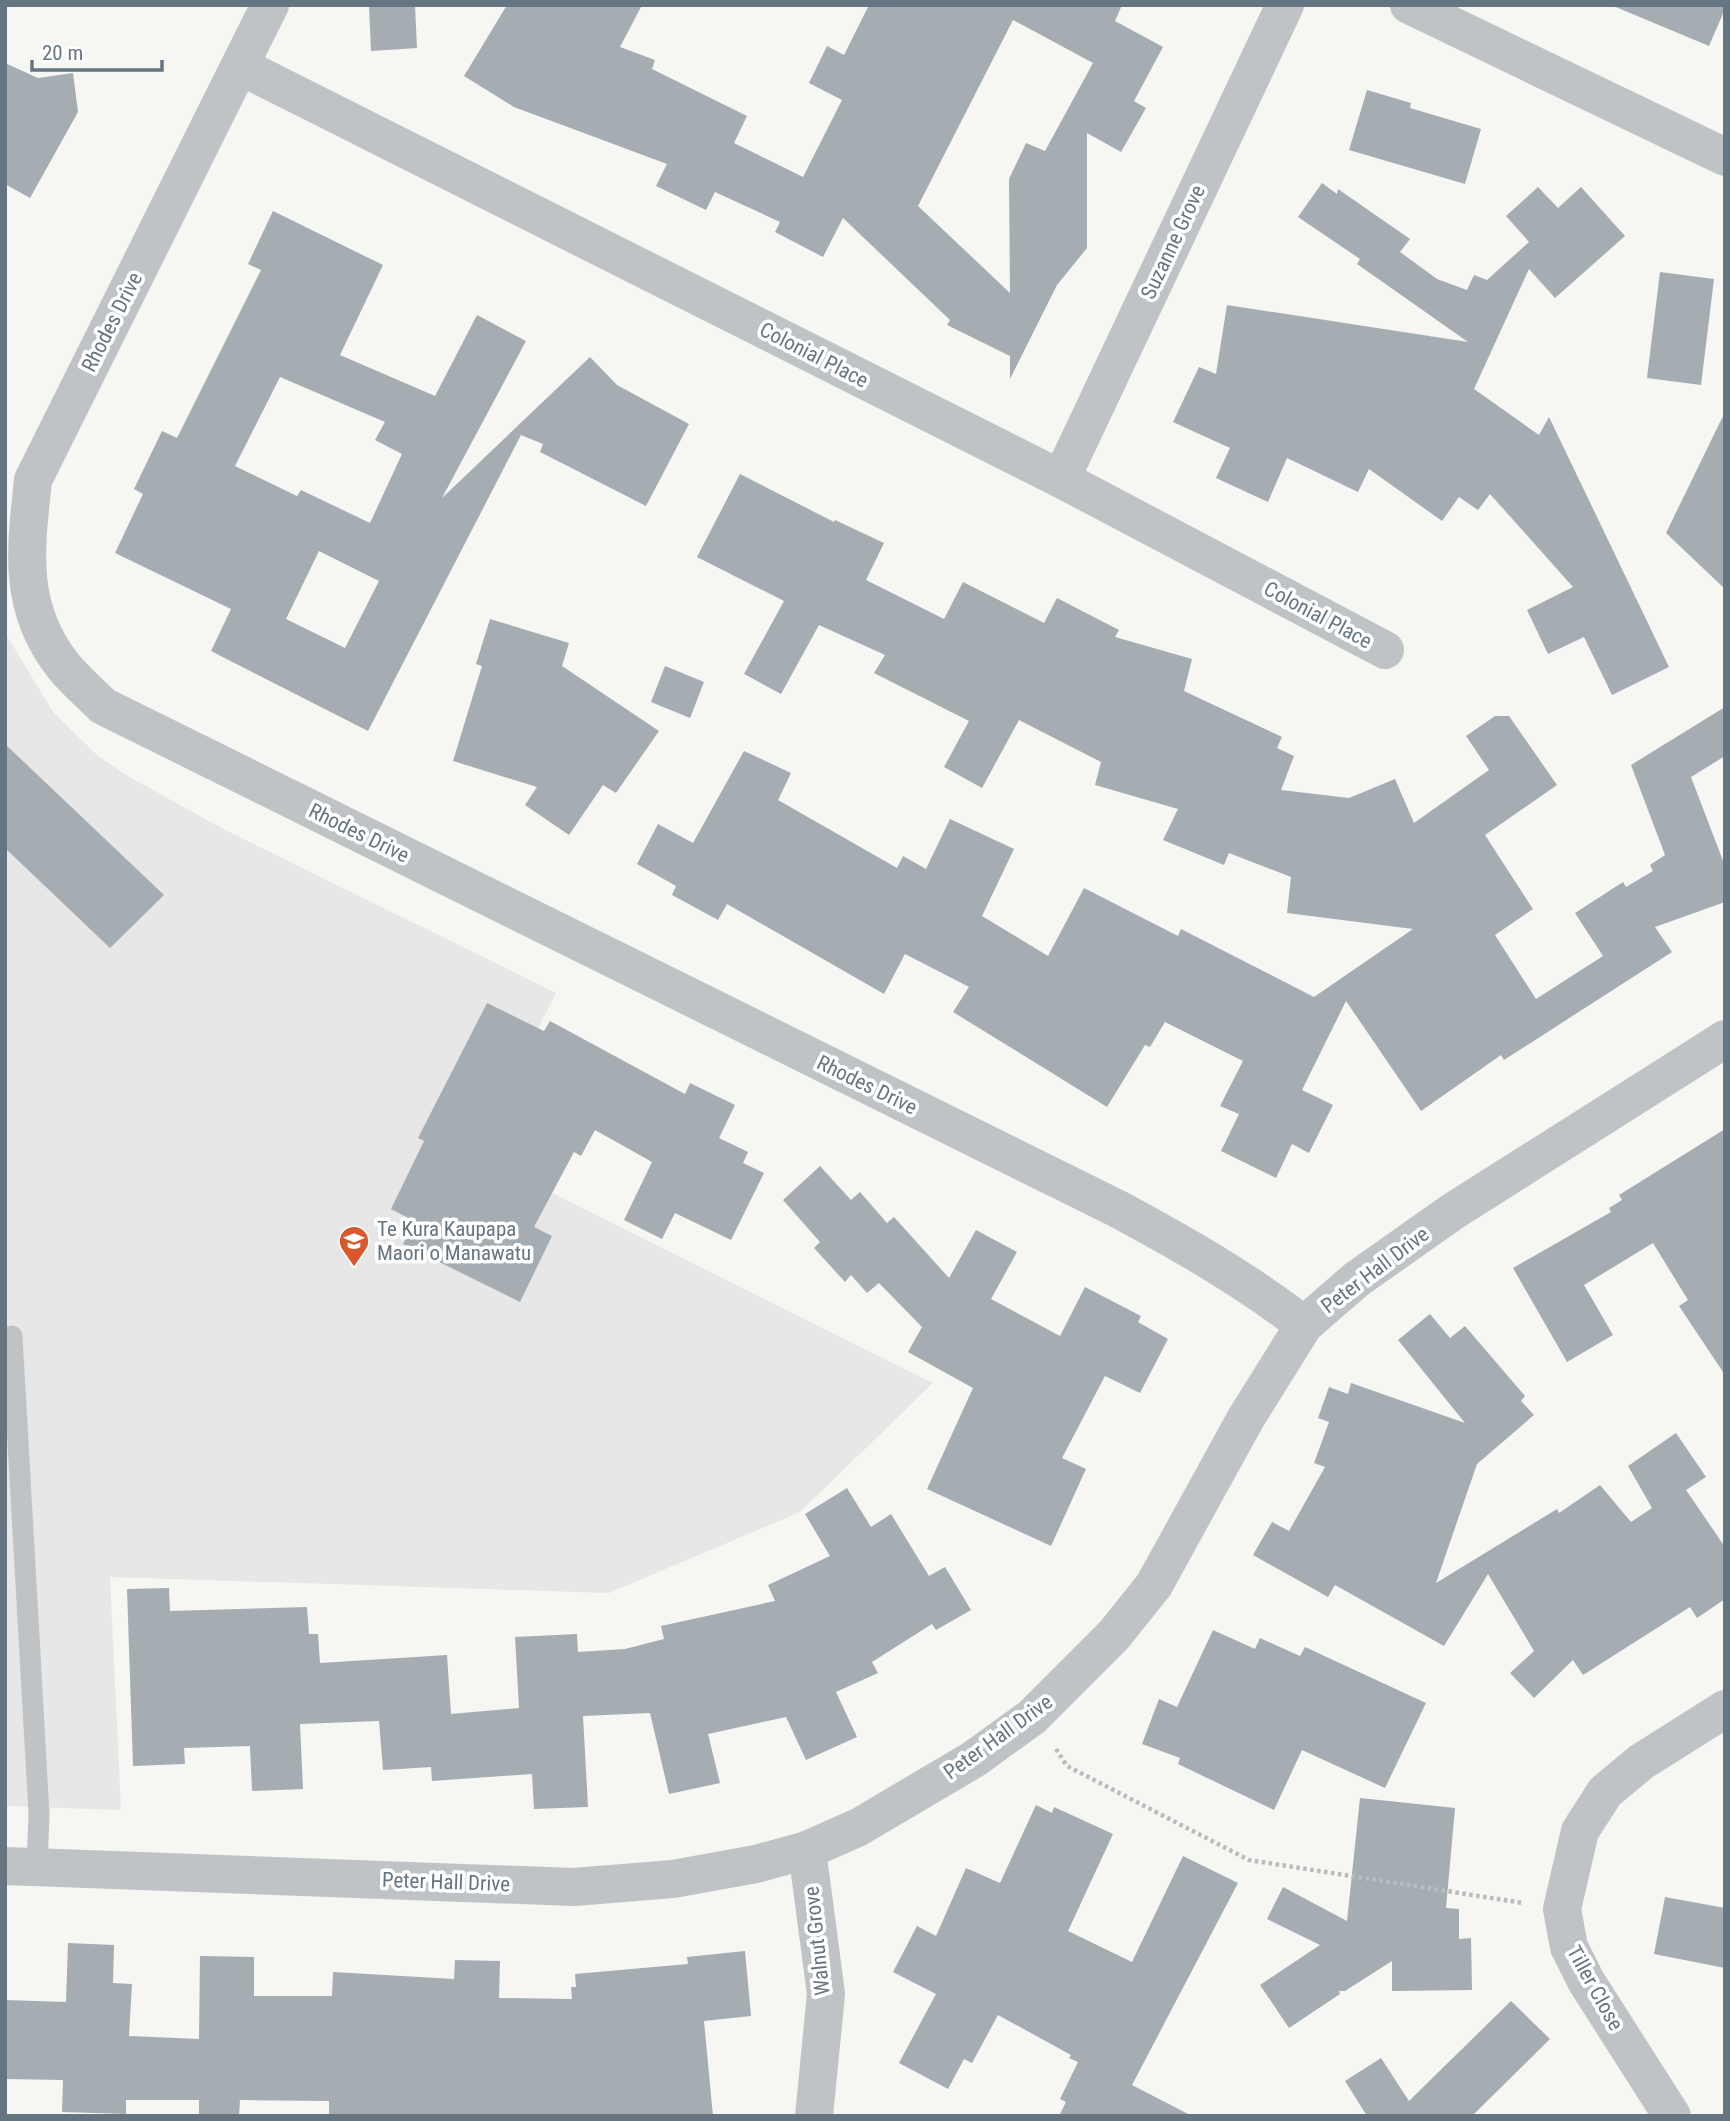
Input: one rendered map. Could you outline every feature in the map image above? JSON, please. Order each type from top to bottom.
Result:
[{"type":"street","name":"Rhodes Drive","points":[[270,5],[33,480],[26,544],[28,595],[33,614],[61,663],[103,706],[1118,1209],[1212,1261],[1264,1294],[1304,1325]]},
{"type":"street","name":"Suzanne Grove","points":[[1061,479],[1285,5]]},
{"type":"street","points":[[1409,5],[1725,157]]},
{"type":"street","name":"Colonial Place","points":[[240,66],[1061,479],[1385,650]]},
{"type":"street","name":"Peter Hall Drive","points":[[21,1867],[574,1887],[673,1879],[756,1864],[807,1850],[859,1827],[974,1759],[1032,1717],[1088,1664],[1154,1585],[1246,1418],[1304,1325],[1357,1279],[1452,1212],[1725,1039]]},
{"type":"street","name":"Tiller Close","points":[[1672,2116],[1586,1981],[1569,1947],[1562,1909],[1580,1831],[1605,1792],[1641,1762],[1725,1709]]},
{"type":"street","name":"Walnut Grove","points":[[807,1850],[826,1994],[814,2116]]},
{"type":"lane","points":[[12,1336],[39,1814],[21,1867]]},
{"type":"path","points":[[1032,1717],[1067,1766],[1249,1860],[1562,1909]]},
{"type":"shaded area","name":"Te Kura Kaupapa Maori o Manawatu","points":[[7,636],[53,712],[99,757],[126,775],[223,829],[556,993],[474,1154],[933,1383],[800,1512],[609,1593],[110,1577],[121,1810],[5,1806]]},
{"type":"building","points":[[369,5],[415,5],[417,48],[371,51]]},
{"type":"building","points":[[507,5],[642,5],[620,47],[655,60],[652,69],[747,116],[734,143],[803,177],[842,100],[809,83],[827,46],[844,55],[869,5],[1122,5],[1115,21],[1163,47],[1134,101],[1146,108],[1121,152],[1087,133],[1087,248],[1057,285],[1010,379],[1010,356],[947,325],[950,320],[843,218],[823,257],[775,232],[780,222],[715,192],[706,210],[656,186],[667,164],[514,107],[464,76]],"holes":[[[1013,20],[1093,63],[1045,151],[1026,143],[1009,179],[1010,293],[918,206]]]},
{"type":"building","points":[[1611,5],[1725,5],[1725,9],[1709,46]]},
{"type":"building","points":[[5,63],[38,78],[73,73],[78,112],[30,198],[5,184]]},
{"type":"building","points":[[1367,90],[1411,103],[1410,108],[1481,129],[1465,184],[1349,150]]},
{"type":"building","points":[[1322,183],[1337,194],[1338,189],[1410,239],[1400,252],[1437,279],[1467,290],[1474,275],[1487,280],[1529,242],[1506,216],[1538,187],[1558,208],[1581,187],[1625,236],[1555,298],[1529,269],[1474,389],[1539,435],[1549,417],[1669,667],[1612,695],[1584,637],[1548,654],[1527,610],[1573,587],[1490,494],[1478,510],[1459,497],[1442,521],[1369,469],[1358,492],[1287,458],[1268,502],[1216,478],[1230,448],[1173,422],[1199,367],[1216,374],[1227,305],[1468,342],[1357,264],[1360,259],[1298,217]]},
{"type":"building","points":[[273,211],[383,265],[340,355],[435,396],[477,315],[526,341],[442,498],[590,357],[617,385],[689,424],[646,506],[540,452],[543,444],[521,435],[368,731],[211,651],[231,609],[115,553],[143,494],[134,489],[162,431],[177,438],[261,270],[248,264]],"holes":[[[280,377],[385,422],[375,440],[402,454],[370,523],[301,490],[297,496],[235,466]],[[319,551],[379,581],[345,648],[286,619]]]},
{"type":"building","points":[[1660,272],[1714,279],[1701,385],[1647,378]]},
{"type":"building","points":[[1725,412],[1725,589],[1666,533]]},
{"type":"building","points":[[740,474],[834,522],[835,520],[884,543],[866,580],[944,619],[963,582],[1044,623],[1057,598],[1119,630],[1115,637],[1192,659],[1184,691],[1282,737],[1277,748],[1294,756],[1281,790],[1349,798],[1395,779],[1414,823],[1489,770],[1466,736],[1495,716],[1509,716],[1557,785],[1485,835],[1533,909],[1495,935],[1536,999],[1603,956],[1575,913],[1623,882],[1626,887],[1653,871],[1650,865],[1665,855],[1631,765],[1725,707],[1725,756],[1691,777],[1725,866],[1725,902],[1655,927],[1672,952],[1504,1060],[1501,1055],[1421,1111],[1346,1001],[1302,1090],[1333,1105],[1309,1153],[1292,1144],[1276,1178],[1221,1151],[1239,1114],[1220,1106],[1243,1061],[1165,1022],[1150,1047],[1145,1045],[1107,1107],[953,1012],[969,987],[905,954],[884,994],[727,904],[718,920],[672,895],[676,886],[637,864],[658,824],[693,843],[744,751],[791,773],[778,800],[897,868],[903,856],[926,869],[950,819],[1014,849],[982,916],[1048,956],[1084,888],[1178,936],[1181,929],[1314,997],[1413,929],[1287,913],[1291,877],[1229,853],[1224,865],[1163,840],[1178,809],[1095,785],[1101,762],[1019,720],[982,788],[944,767],[969,721],[874,673],[885,655],[819,625],[781,694],[744,674],[784,601],[697,557]]},
{"type":"building","points":[[490,619],[569,643],[562,666],[659,731],[616,793],[603,785],[569,835],[525,805],[537,787],[453,761],[482,666],[476,664]]},
{"type":"building","points":[[665,666],[704,682],[690,718],[651,702]]},
{"type":"building","points":[[5,744],[164,895],[110,948],[5,848]]},
{"type":"building","points":[[487,1003],[544,1031],[550,1021],[685,1094],[690,1083],[735,1105],[719,1138],[748,1152],[743,1163],[764,1173],[731,1240],[675,1213],[662,1239],[624,1220],[652,1162],[595,1130],[581,1156],[574,1152],[534,1227],[552,1236],[520,1302],[403,1244],[414,1221],[391,1209],[424,1141],[418,1138]]},
{"type":"building","points":[[1725,1129],[1725,1375],[1679,1306],[1688,1300],[1653,1243],[1584,1285],[1613,1335],[1567,1362],[1513,1268],[1611,1212],[1609,1208],[1622,1200],[1619,1195]]},
{"type":"building","points":[[820,1166],[851,1200],[860,1192],[887,1223],[894,1217],[949,1278],[976,1230],[1017,1252],[991,1299],[1060,1336],[1085,1287],[1141,1316],[1138,1322],[1168,1339],[1140,1393],[1105,1376],[1062,1458],[1086,1469],[1051,1546],[927,1489],[973,1388],[908,1352],[922,1327],[879,1283],[867,1293],[851,1275],[845,1282],[814,1248],[820,1242],[783,1200]]},
{"type":"building","points":[[1430,1314],[1450,1338],[1465,1326],[1525,1396],[1521,1401],[1534,1415],[1477,1464],[1436,1583],[1557,1509],[1559,1513],[1600,1485],[1631,1522],[1652,1508],[1628,1466],[1676,1433],[1706,1477],[1686,1490],[1725,1547],[1725,1599],[1697,1618],[1690,1607],[1583,1675],[1573,1660],[1534,1698],[1510,1673],[1534,1651],[1488,1574],[1444,1646],[1335,1585],[1328,1597],[1253,1555],[1272,1522],[1289,1531],[1325,1467],[1314,1463],[1329,1422],[1318,1418],[1329,1387],[1348,1394],[1351,1383],[1465,1423],[1398,1340]]},
{"type":"building","points":[[847,1488],[871,1527],[891,1514],[929,1576],[945,1567],[971,1610],[936,1630],[932,1624],[872,1662],[878,1673],[836,1692],[857,1737],[806,1760],[786,1717],[708,1734],[720,1783],[669,1794],[650,1713],[583,1716],[588,1807],[534,1809],[532,1774],[432,1781],[431,1767],[383,1770],[379,1721],[300,1724],[303,1789],[252,1791],[250,1746],[184,1748],[185,1764],[133,1766],[127,1589],[169,1588],[170,1611],[307,1607],[309,1634],[318,1634],[320,1663],[447,1655],[451,1714],[519,1708],[515,1637],[577,1634],[578,1652],[625,1649],[664,1639],[661,1626],[775,1601],[768,1585],[830,1556],[805,1514]]},
{"type":"building","points":[[1213,1630],[1255,1649],[1260,1638],[1300,1656],[1305,1647],[1426,1703],[1385,1788],[1302,1750],[1274,1810],[1178,1764],[1180,1758],[1142,1744],[1159,1699],[1177,1707]]},
{"type":"building","points":[[1360,1798],[1455,1808],[1446,1908],[1459,1909],[1459,1939],[1471,1938],[1472,1990],[1392,1991],[1392,1961],[1345,1991],[1339,1991],[1340,1994],[1289,2028],[1260,1985],[1320,1945],[1267,1919],[1283,1887],[1347,1921]]},
{"type":"building","points":[[1036,1805],[1052,1813],[1054,1807],[1113,1834],[1068,1931],[1132,1962],[1183,1856],[1238,1883],[1132,2085],[1192,2116],[1059,2116],[1066,2102],[1060,2099],[1078,2062],[1069,2058],[1071,2055],[998,2015],[972,2063],[964,2059],[948,2089],[899,2063],[936,1994],[893,1972],[917,1926],[936,1936],[966,1868],[1000,1883]]},
{"type":"building","points":[[1665,1897],[1725,1908],[1725,1968],[1654,1954]]},
{"type":"building","points":[[68,1943],[114,1945],[113,1983],[132,1984],[129,2036],[199,2039],[200,1956],[254,1957],[254,1996],[332,1996],[333,1972],[454,1979],[455,1960],[500,1961],[499,1998],[572,1999],[571,1987],[576,1987],[575,1974],[688,1964],[687,1957],[745,1951],[751,2016],[704,2021],[713,2116],[329,2116],[329,2101],[240,2100],[239,2116],[199,2116],[199,2100],[126,2100],[126,2114],[62,2112],[63,2080],[5,2079],[5,2000],[66,2002]]},
{"type":"building","points":[[1511,2001],[1550,2039],[1472,2116],[1367,2116],[1345,2081],[1381,2058],[1409,2101]]},
{"type":"place","name":"Te Kura Kaupapa Maori o Manawatu","points":[[354,1268]]}]
